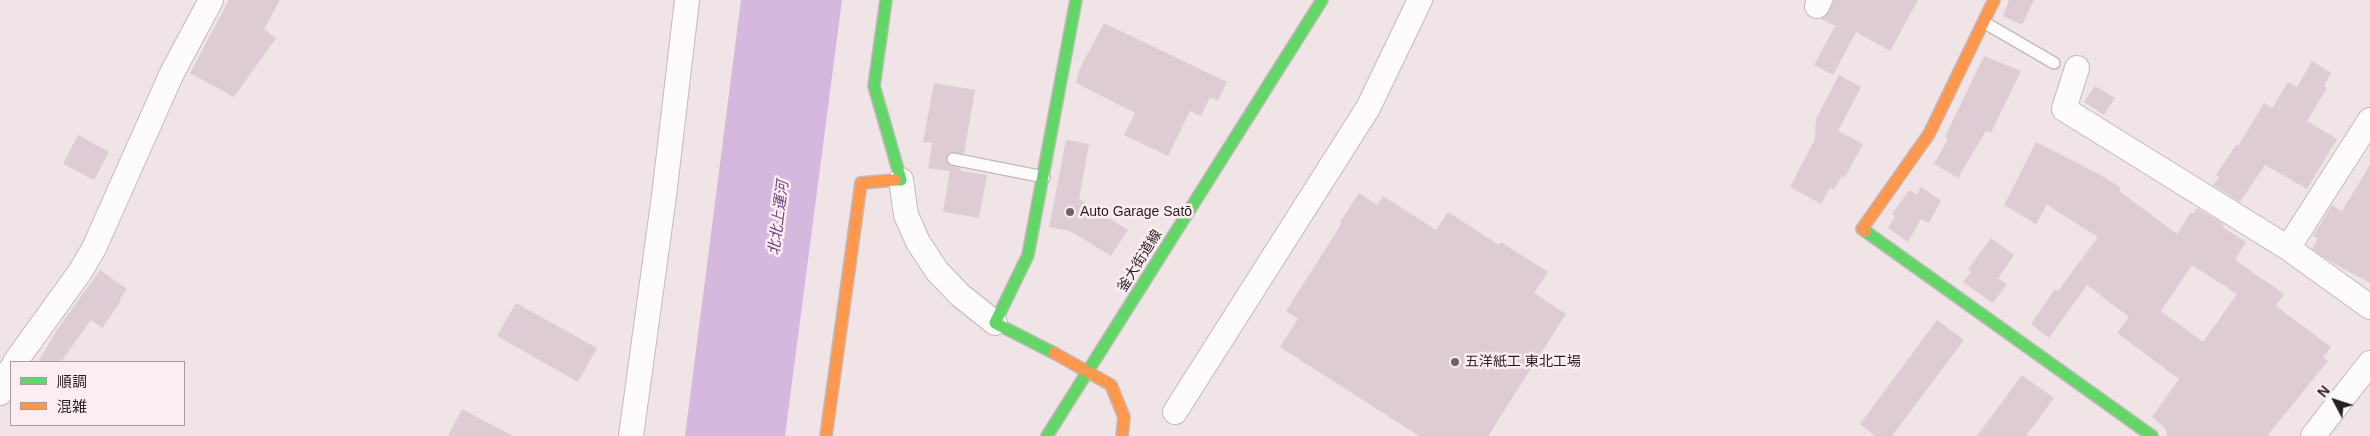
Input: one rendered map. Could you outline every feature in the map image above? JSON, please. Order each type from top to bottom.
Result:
[{"type":"street","points":[[16,361],[80,272],[94,248],[172,73],[211,0]]},
{"type":"street","points":[[631,436],[664,196],[686,0]]},
{"type":"street","points":[[886,0],[874,86],[901,180],[906,215],[927,256],[960,295],[995,323],[1089,371],[1111,385],[1124,417],[1122,436]]},
{"type":"street","points":[[995,323],[1028,255],[1076,0]]},
{"type":"street","name":"釜大街道線","points":[[1046,436],[1089,371],[1322,0]]},
{"type":"street","points":[[1175,412],[1368,108],[1420,0]]},
{"type":"street","points":[[1994,0],[1929,134],[1862,229],[2152,436]]},
{"type":"street","points":[[2065,65],[2064,109],[2288,248],[2370,307]]},
{"type":"street","points":[[2288,248],[2370,120]]},
{"type":"street","points":[[826,436],[861,183],[901,180]]},
{"type":"street","points":[[2313,436],[2370,363]]},
{"type":"street","points":[[0,393],[10,372]]},
{"type":"lane","points":[[1984,23],[2065,65]]},
{"type":"lane","points":[[953,159],[1044,177]]},
{"type":"water","name":"北北上運河","points":[[741,0],[842,0],[785,436],[685,436]]},
{"type":"building","points":[[229,0],[280,0],[264,29],[276,38],[234,97],[190,73]]},
{"type":"building","points":[[1834,0],[1918,0],[1890,51],[1856,32],[1833,75],[1814,65],[1835,26],[1821,19],[1829,12]]},
{"type":"building","points":[[2009,0],[2034,0],[2022,25],[2003,16]]},
{"type":"building","points":[[1104,23],[1227,82],[1218,101],[1210,97],[1201,116],[1190,111],[1168,156],[1124,135],[1135,113],[1076,83],[1079,70]]},
{"type":"building","points":[[1984,56],[2021,71],[1991,133],[1986,131],[1958,178],[1934,164],[1948,139],[1945,137]]},
{"type":"building","points":[[2312,61],[2331,73],[2324,86],[2327,88],[2307,121],[2337,139],[2307,189],[2265,165],[2240,202],[2213,185],[2219,177],[2216,175],[2236,145],[2238,146],[2264,103],[2272,108],[2288,82],[2297,87]]},
{"type":"building","points":[[1839,75],[1861,87],[1838,131],[1863,144],[1845,177],[1842,176],[1834,190],[1830,188],[1821,204],[1790,187],[1815,139],[1816,119]]},
{"type":"building","points":[[934,83],[975,90],[964,154],[951,152],[946,158],[948,165],[961,168],[961,171],[987,175],[979,218],[943,212],[950,171],[928,168],[932,143],[923,142]]},
{"type":"building","points":[[2095,86],[2115,98],[2104,115],[2084,102]]},
{"type":"building","points":[[78,135],[109,152],[94,180],[63,164]]},
{"type":"building","points":[[1066,140],[1089,144],[1079,199],[1128,230],[1111,256],[1070,231],[1049,227]]},
{"type":"building","points":[[2036,142],[2101,175],[2121,188],[2119,191],[2177,234],[2191,212],[2193,214],[2197,208],[2224,224],[2222,227],[2246,242],[2235,260],[2284,294],[2276,306],[2331,347],[2323,357],[2328,361],[2267,436],[2167,436],[2166,429],[2152,417],[2179,379],[2117,333],[2129,317],[2087,285],[2049,338],[2031,324],[2055,289],[2058,291],[2098,237],[2047,205],[2036,224],[2004,205]],"holes":[[[2192,265],[2237,294],[2203,342],[2161,311]]]},
{"type":"building","points":[[2370,165],[2370,283],[2331,262],[2312,249],[2318,239],[2313,236],[2332,205],[2342,211]]},
{"type":"building","points":[[1921,187],[1941,201],[1929,223],[1921,219],[1908,242],[1888,228],[1895,216],[1892,214],[1909,190],[1917,195]]},
{"type":"building","points":[[1359,193],[1377,205],[1383,196],[1436,230],[1448,212],[1499,245],[1501,242],[1548,272],[1534,293],[1566,314],[1488,436],[1419,436],[1280,347],[1298,319],[1286,311]]},
{"type":"building","points":[[1991,238],[2014,255],[1998,278],[2007,284],[1993,303],[1963,282],[1971,272],[1968,269]]},
{"type":"building","points":[[100,270],[127,289],[102,328],[91,320],[62,361],[39,361],[57,330]]},
{"type":"building","points":[[516,303],[597,348],[578,382],[497,336]]},
{"type":"building","points":[[1937,320],[1964,340],[1892,436],[1875,436],[1860,424]]},
{"type":"building","points":[[2022,375],[2054,398],[2026,436],[1977,436]]},
{"type":"building","points":[[462,409],[513,436],[448,436]]},
{"type":"traffic: fast","points":[[886,0],[874,86],[901,180],[895,180]]},
{"type":"traffic: fast","points":[[1054,353],[995,323],[1028,255],[1076,0]]},
{"type":"traffic: fast","points":[[1047,436],[1322,0]]},
{"type":"traffic: fast","points":[[1865,231],[2152,436]]},
{"type":"traffic: slow","points":[[1865,231],[1862,229],[1929,134],[1994,0]]},
{"type":"traffic: slow","points":[[826,436],[861,183],[895,180]]},
{"type":"traffic: slow","points":[[1054,353],[1111,385],[1124,417],[1122,436]]},
{"type":"place","name":"Auto Garage Satō","points":[[1070,212]]},
{"type":"place","name":"五洋紙工 東北工場","points":[[1455,362]]}]
